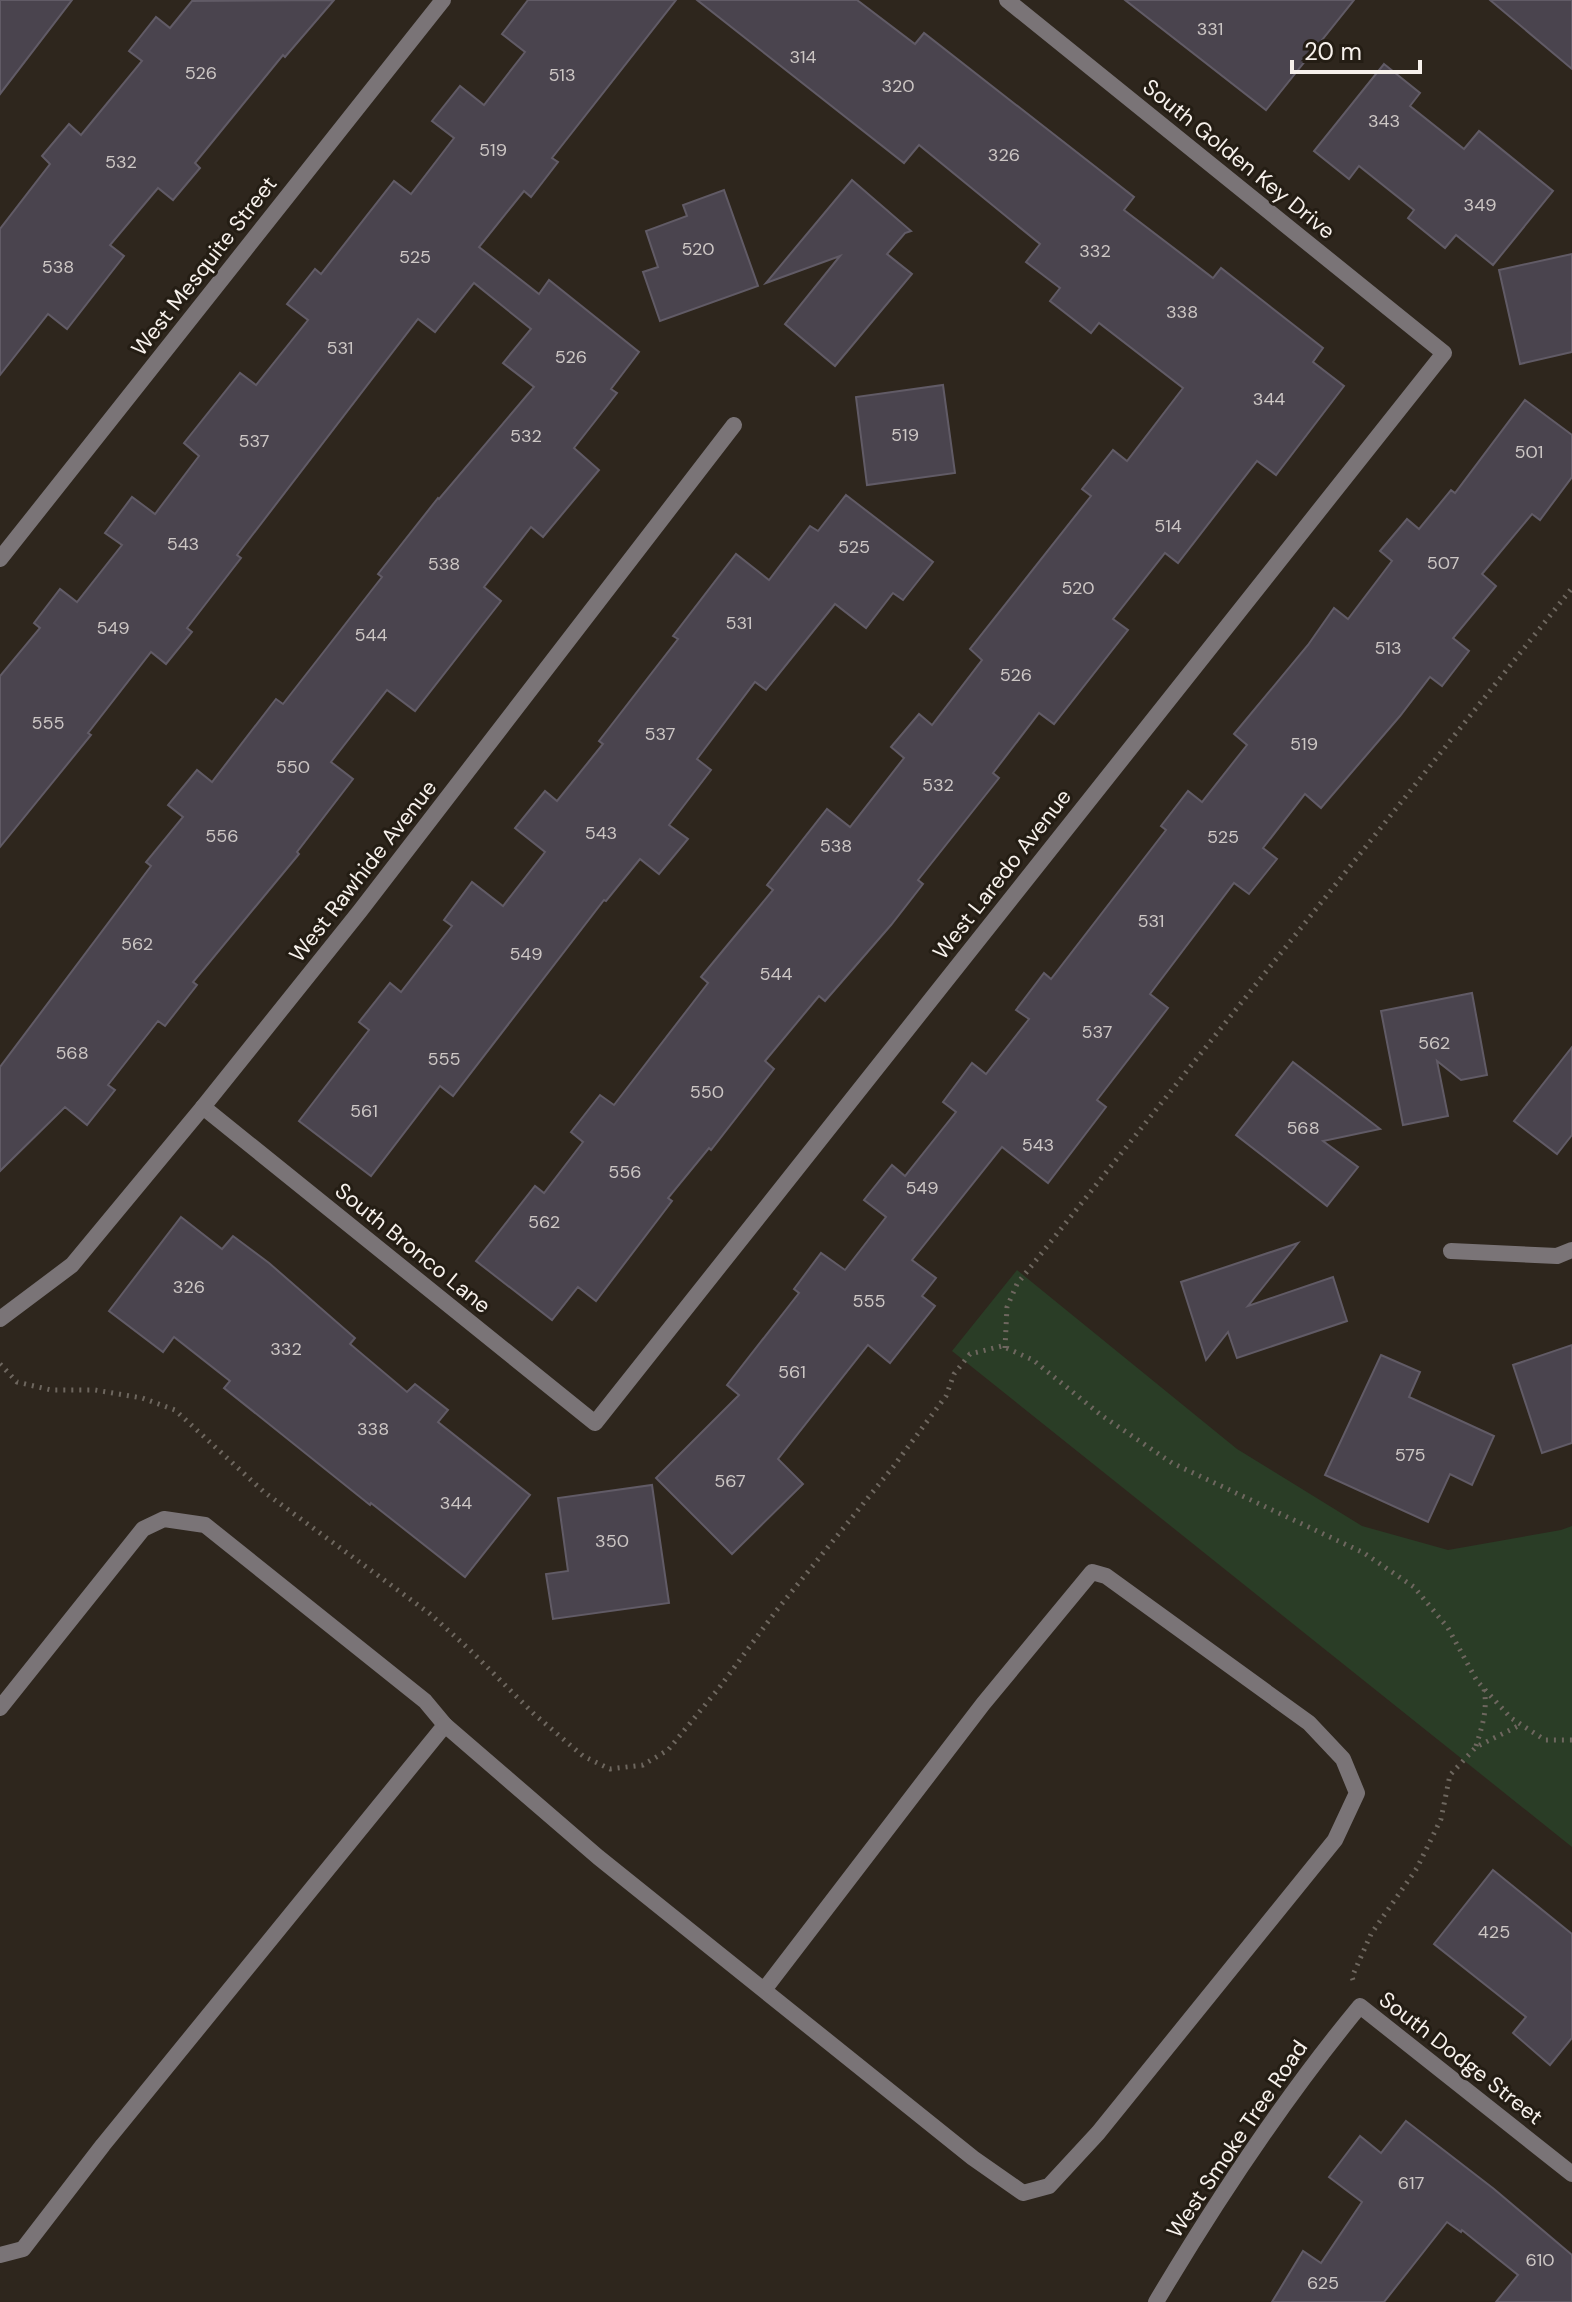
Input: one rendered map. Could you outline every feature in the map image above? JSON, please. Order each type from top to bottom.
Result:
[{"type":"street","name":"West Mesquite Street","points":[[0,559],[443,0]]},
{"type":"street","name":"South Golden Key Drive","points":[[1007,0],[1444,353]]},
{"type":"street","name":"West Laredo Avenue","points":[[595,1423],[1444,353]]},
{"type":"street","name":"West Rawhide Avenue","points":[[0,1319],[72,1265],[203,1107],[360,911],[734,425]]},
{"type":"street","name":"South Bronco Lane","points":[[203,1107],[595,1423]]},
{"type":"street","points":[[1451,1251],[1557,1256],[1572,1250]]},
{"type":"street","points":[[0,1708],[143,1529],[164,1519],[205,1525],[425,1701],[445,1725],[598,1857],[973,2158],[1023,2193],[1049,2186],[1098,2133],[1335,1840],[1357,1793],[1343,1759],[1309,1723],[1106,1576],[1092,1572],[983,1704],[764,1990]]},
{"type":"street","points":[[0,2255],[23,2249],[103,2145],[445,1725]]},
{"type":"street","name":"South Dodge Street","points":[[1360,2006],[1572,2174]]},
{"type":"street","name":"West Smoke Tree Road","points":[[1156,2302],[1214,2208],[1305,2072],[1360,2006]]},
{"type":"path","points":[[1005,1348],[1007,1307],[1017,1284],[1572,588]]},
{"type":"path","points":[[0,1364],[17,1382],[51,1390],[142,1398],[175,1410],[264,1492],[429,1613],[583,1756],[610,1769],[643,1765],[668,1750],[893,1467],[946,1396],[954,1374],[970,1354],[1002,1346],[1033,1360],[1101,1415],[1172,1463],[1364,1553],[1414,1587],[1448,1628],[1484,1689],[1511,1718],[1545,1740],[1572,1740]]},
{"type":"path","points":[[1476,1747],[1483,1725],[1484,1689]]},
{"type":"path","points":[[1360,2006],[1352,1977],[1371,1934],[1417,1868],[1441,1819],[1450,1775],[1476,1747],[1521,1725]]},
{"type":"green space","points":[[1017,1270],[1237,1449],[1362,1526],[1448,1550],[1572,1526],[1572,1847],[952,1351]]},
{"type":"building","points":[[0,0],[72,0],[0,94]]},
{"type":"building","points":[[334,0],[285,57],[283,55],[195,163],[200,168],[173,200],[158,188],[110,245],[124,256],[67,329],[48,314],[0,375],[0,229],[50,164],[42,156],[69,124],[81,135],[142,61],[129,51],[156,17],[170,28],[192,1]]},
{"type":"building","points":[[528,0],[676,0],[552,158],[558,162],[531,197],[524,191],[479,247],[539,294],[549,280],[639,352],[611,389],[617,393],[574,448],[599,470],[543,537],[531,527],[484,587],[501,601],[415,711],[387,690],[331,762],[353,779],[297,852],[299,854],[193,982],[197,985],[165,1026],[158,1021],[108,1085],[115,1090],[87,1125],[65,1107],[0,1171],[0,1067],[151,866],[146,862],[183,817],[168,805],[197,770],[212,782],[276,699],[283,704],[382,577],[378,574],[438,498],[534,387],[503,363],[531,329],[474,283],[435,332],[418,319],[237,555],[241,558],[187,628],[192,632],[166,664],[151,652],[88,733],[91,735],[0,847],[0,676],[40,628],[34,623],[60,589],[77,602],[122,545],[105,533],[132,497],[155,514],[199,456],[184,443],[240,373],[256,385],[308,320],[287,304],[315,269],[321,274],[394,181],[411,194],[454,138],[432,121],[460,86],[484,105],[525,52],[502,34]]},
{"type":"building","points":[[697,0],[857,0],[915,44],[924,33],[1134,197],[1124,210],[1213,278],[1221,268],[1323,348],[1313,362],[1344,386],[1276,475],[1257,461],[1178,563],[1165,553],[1113,619],[1128,630],[1054,724],[1039,713],[993,773],[999,778],[918,880],[923,884],[825,1001],[819,996],[765,1061],[774,1069],[711,1150],[709,1148],[668,1198],[672,1201],[596,1301],[578,1287],[552,1320],[476,1261],[535,1186],[544,1193],[583,1142],[571,1132],[600,1095],[614,1105],[708,983],[701,977],[773,890],[767,885],[827,809],[850,827],[904,758],[891,747],[919,714],[932,725],[982,660],[970,649],[1091,496],[1082,489],[1113,450],[1127,461],[1183,388],[1099,323],[1091,333],[1050,301],[1060,288],[1026,262],[1040,244],[919,145],[904,163]]},
{"type":"building","points":[[1125,0],[1354,0],[1266,110]]},
{"type":"building","points":[[1490,0],[1572,0],[1572,69]]},
{"type":"building","points":[[1384,64],[1420,93],[1410,106],[1464,149],[1479,131],[1553,191],[1493,265],[1456,235],[1445,248],[1408,218],[1414,210],[1359,166],[1349,179],[1314,151]]},
{"type":"building","points":[[852,180],[911,231],[905,233],[887,254],[912,274],[835,366],[785,324],[840,256],[766,283]]},
{"type":"building","points":[[724,190],[758,286],[660,321],[643,272],[658,267],[646,231],[687,216],[683,205]]},
{"type":"building","points":[[1572,254],[1572,352],[1520,364],[1499,270]]},
{"type":"building","points":[[943,385],[955,473],[867,485],[856,397]]},
{"type":"building","points":[[1525,400],[1572,435],[1572,477],[1540,520],[1532,514],[1482,574],[1496,586],[1453,638],[1469,651],[1442,686],[1430,677],[1321,808],[1305,794],[1263,848],[1277,859],[1249,894],[1234,883],[1150,994],[1168,1008],[1097,1100],[1106,1107],[1048,1183],[1002,1147],[912,1260],[936,1278],[922,1296],[935,1306],[890,1363],[868,1345],[778,1459],[803,1484],[732,1554],[656,1478],[739,1395],[727,1385],[799,1293],[794,1289],[821,1253],[845,1270],[886,1217],[864,1200],[892,1165],[905,1176],[956,1112],[943,1102],[972,1063],[986,1074],[1029,1019],[1016,1010],[1044,973],[1051,979],[1166,830],[1161,826],[1188,791],[1202,802],[1247,745],[1234,734],[1308,645],[1334,608],[1348,619],[1392,561],[1380,551],[1407,519],[1419,529],[1451,490],[1455,493]]},
{"type":"building","points":[[846,495],[933,562],[903,600],[893,593],[866,628],[835,604],[766,690],[755,682],[697,759],[711,770],[669,825],[688,839],[659,874],[640,859],[604,900],[453,1096],[440,1086],[371,1176],[299,1121],[369,1030],[359,1022],[390,983],[401,992],[452,926],[444,920],[472,882],[503,906],[545,852],[515,828],[545,791],[557,801],[603,744],[599,741],[678,639],[673,636],[736,554],[769,580],[810,526],[818,531]]},
{"type":"building","points":[[1472,993],[1487,1075],[1461,1080],[1437,1061],[1448,1116],[1403,1125],[1381,1011]]},
{"type":"building","points":[[1572,1047],[1572,1135],[1557,1154],[1514,1121]]},
{"type":"building","points":[[1293,1062],[1380,1129],[1323,1141],[1358,1167],[1327,1206],[1236,1135]]},
{"type":"building","points":[[181,1217],[222,1249],[233,1236],[269,1263],[355,1338],[350,1344],[407,1392],[415,1384],[448,1410],[438,1422],[530,1495],[465,1577],[224,1388],[230,1381],[174,1337],[163,1352],[109,1311]]},
{"type":"building","points":[[1298,1243],[1248,1306],[1333,1277],[1347,1321],[1237,1358],[1228,1332],[1206,1360],[1181,1282]]},
{"type":"building","points":[[1572,1345],[1572,1443],[1542,1453],[1513,1365]]},
{"type":"building","points":[[1381,1355],[1420,1372],[1409,1397],[1494,1436],[1472,1485],[1450,1474],[1428,1522],[1325,1475]]},
{"type":"building","points":[[652,1485],[669,1603],[553,1619],[546,1574],[568,1571],[558,1498]]},
{"type":"building","points":[[1493,1870],[1572,1934],[1572,2038],[1550,2065],[1513,2033],[1526,2017],[1434,1944]]},
{"type":"building","points":[[1406,2121],[1572,2255],[1572,2302],[1496,2302],[1518,2275],[1462,2230],[1447,2222],[1384,2302],[1272,2302],[1303,2251],[1321,2263],[1362,2202],[1329,2177],[1360,2136],[1381,2153]]}]
